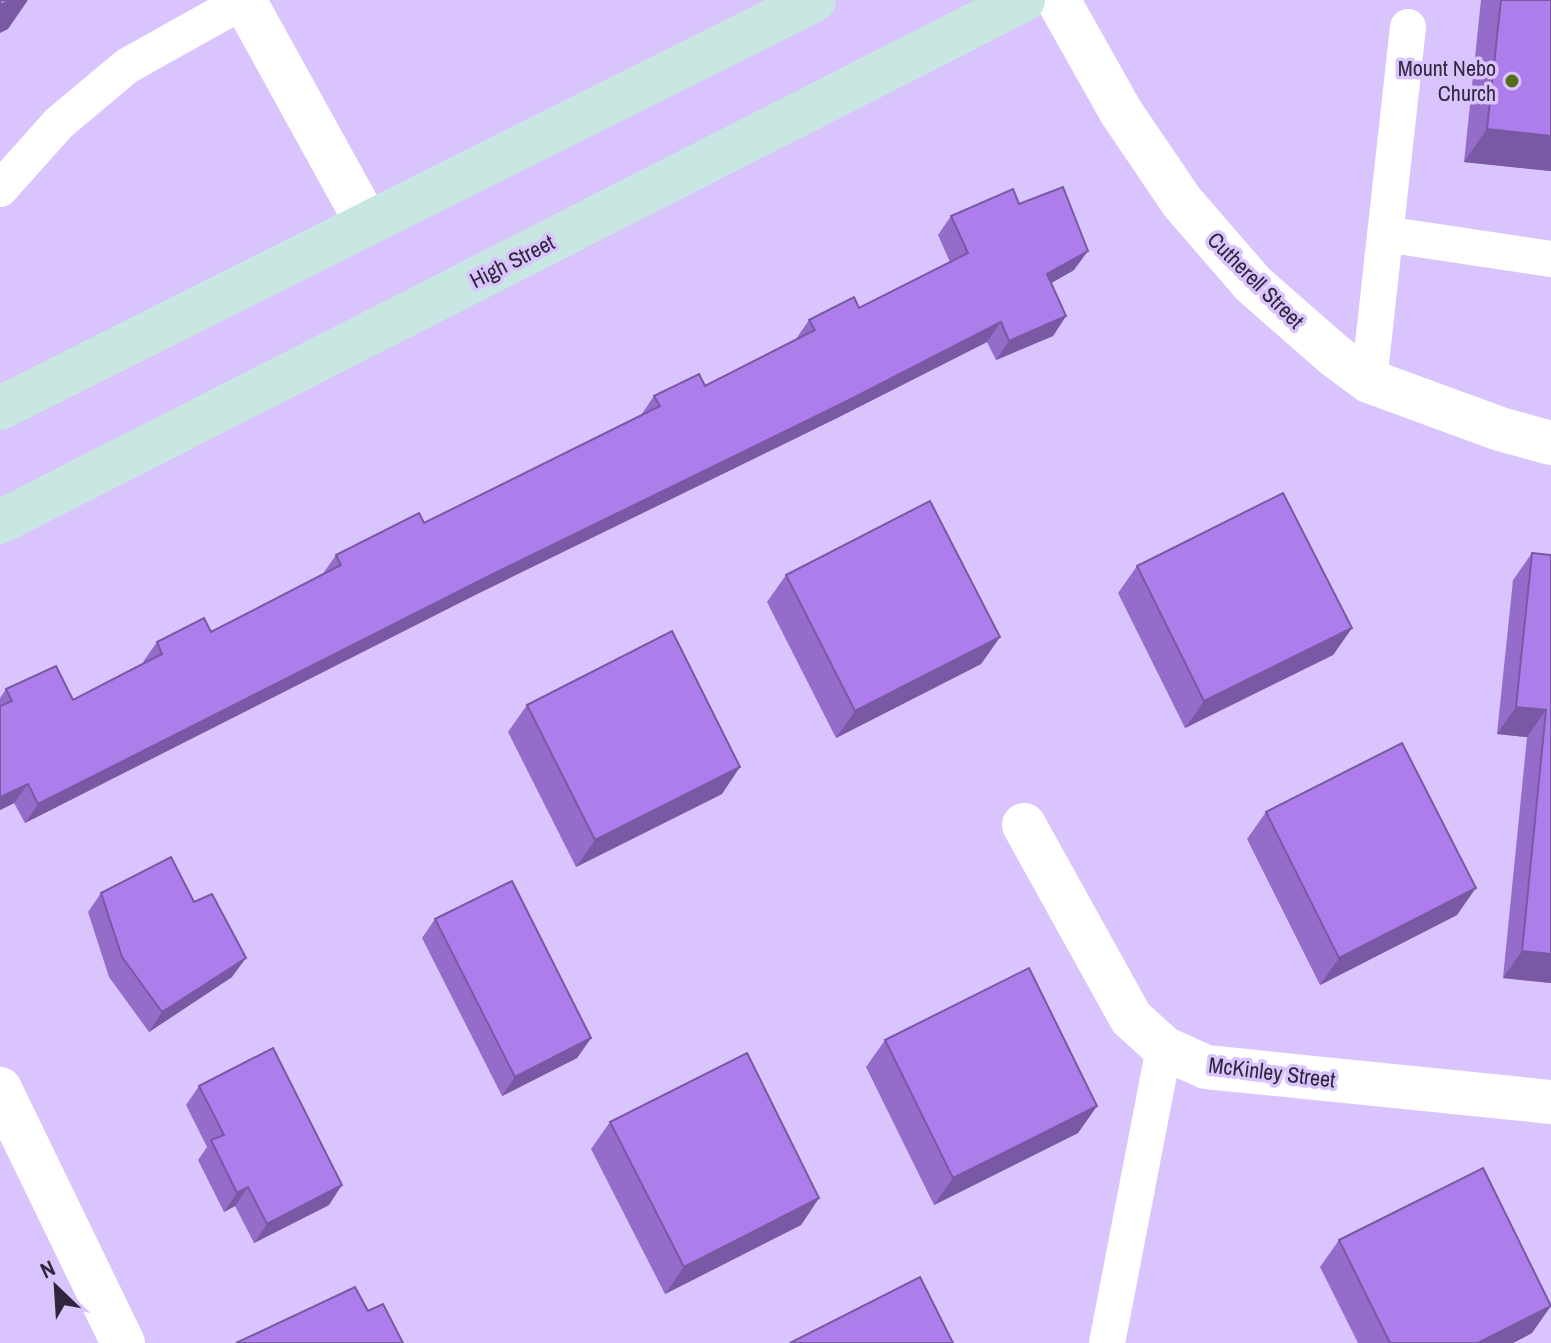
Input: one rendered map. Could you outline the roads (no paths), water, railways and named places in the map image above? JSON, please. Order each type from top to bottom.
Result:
[{"type":"main road","points":[[0,408],[814,0]]},
{"type":"main road","name":"High Street","points":[[0,522],[1023,0]]},
{"type":"street","points":[[244,0],[367,223]]},
{"type":"street","name":"Cutherell Street","points":[[1058,0],[1121,112],[1182,202],[1253,284],[1334,355],[1369,381],[1500,429],[1551,443]]},
{"type":"street","name":"McKinley Street","points":[[1024,825],[1131,1018],[1164,1048],[1206,1067],[1551,1102]]},
{"type":"street","points":[[0,1089],[123,1343]]},
{"type":"lane","points":[[0,189],[59,123],[127,66],[244,0]]},
{"type":"lane","points":[[1369,381],[1408,27]]},
{"type":"lane","points":[[1385,234],[1551,259]]},
{"type":"lane","points":[[1107,1343],[1164,1048]]},
{"type":"place","name":"Mount Nebo Church","points":[[1512,81]]}]
